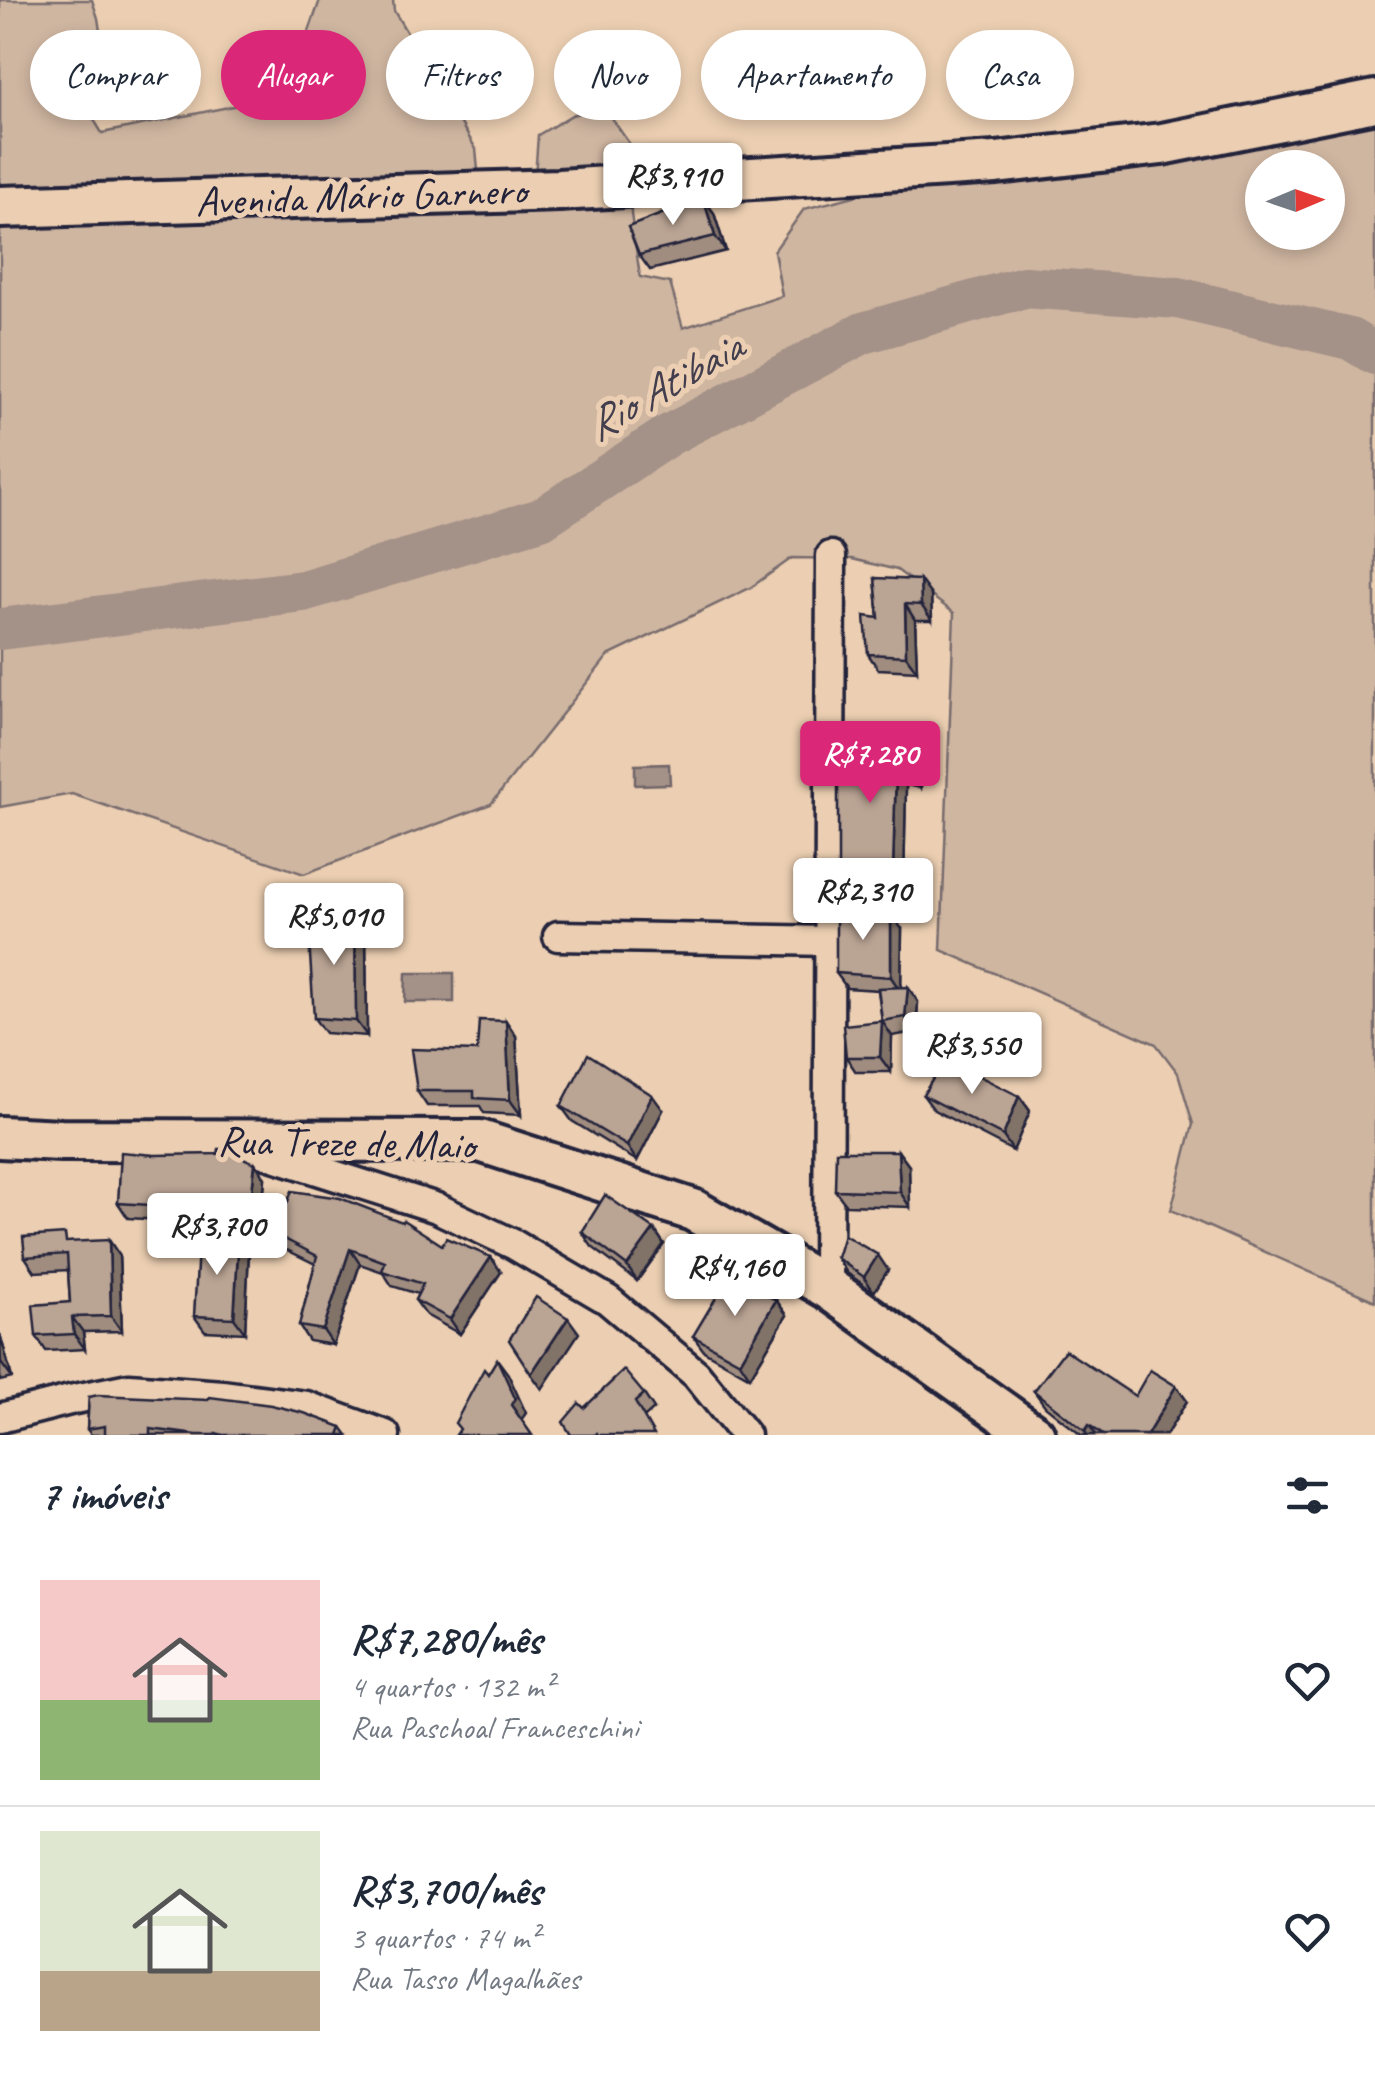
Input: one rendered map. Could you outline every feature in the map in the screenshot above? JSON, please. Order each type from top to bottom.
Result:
[{"type":"main road","name":"Avenida Mário Garnero","points":[[0,207],[560,190],[996,163],[1162,144],[1375,101]]},
{"type":"main road","name":"Rua Treze de Maio","points":[[0,1137],[480,1141],[693,1210],[828,1288],[1034,1435]]},
{"type":"street","points":[[828,1288],[831,556]]},
{"type":"street","points":[[558,936],[830,941]]},
{"type":"street","points":[[223,1140],[437,1208],[514,1244],[608,1300],[696,1374],[745,1435]]},
{"type":"street","points":[[0,1418],[129,1388],[222,1394],[306,1406],[384,1435]]},
{"type":"shaded area","points":[[0,0],[92,0],[100,30],[30,30],[30,120],[94,120],[102,133],[165,120],[201,120],[201,113],[221,109],[221,120],[366,120],[366,30],[309,30],[320,0],[393,0],[394,11],[405,30],[386,30],[386,120],[459,120],[476,149],[479,181],[535,177],[538,135],[564,120],[613,120],[631,146],[631,214],[640,277],[670,283],[683,328],[782,296],[774,251],[804,209],[1114,129],[1375,111],[1375,1301],[1171,1210],[1193,1124],[1178,1073],[1156,1044],[941,950],[954,613],[897,570],[852,559],[792,558],[750,588],[608,656],[491,804],[304,874],[72,794],[0,807]]},
{"type":"shaded area","points":[[669,764],[670,784],[635,785],[635,765]]},
{"type":"shaded area","points":[[406,973],[454,973],[454,1002],[405,1002]]},
{"type":"building","points":[[703,198],[715,236],[639,255],[628,227]]},
{"type":"building","points":[[875,578],[920,580],[921,605],[905,604],[906,656],[868,654],[865,616],[879,618]]},
{"type":"building","points":[[887,734],[912,737],[911,773],[896,770],[893,870],[838,869],[838,757],[889,757]]},
{"type":"building","points":[[836,908],[891,914],[891,977],[836,973]]},
{"type":"building","points":[[355,916],[356,1021],[314,1018],[308,923]]},
{"type":"building","points":[[908,987],[905,1017],[882,1021],[878,988]]},
{"type":"building","points":[[479,1020],[506,1021],[510,1100],[474,1098],[474,1091],[417,1091],[411,1049],[477,1051]]},
{"type":"building","points":[[882,1021],[880,1057],[846,1057],[843,1025]]},
{"type":"building","points":[[588,1054],[652,1095],[627,1146],[561,1106]]},
{"type":"building","points":[[945,1059],[1019,1096],[1003,1136],[923,1095]]},
{"type":"building","points":[[219,1149],[255,1163],[250,1212],[213,1210],[214,1202],[118,1203],[121,1152],[218,1154]]},
{"type":"building","points":[[836,1151],[898,1151],[900,1192],[835,1190]]},
{"type":"building","points":[[292,1191],[340,1198],[403,1220],[442,1245],[446,1238],[491,1257],[450,1319],[415,1300],[423,1284],[382,1271],[385,1262],[350,1249],[323,1330],[299,1326],[317,1256],[275,1234]]},
{"type":"building","points":[[605,1195],[654,1229],[627,1266],[582,1232]]},
{"type":"building","points":[[65,1234],[66,1242],[109,1240],[111,1316],[72,1317],[74,1334],[36,1336],[33,1305],[70,1302],[67,1254],[25,1257],[23,1237]]},
{"type":"building","points":[[239,1235],[234,1318],[194,1316],[198,1248],[210,1249],[211,1236]]},
{"type":"building","points":[[844,1235],[878,1255],[864,1277],[837,1258]]},
{"type":"building","points":[[729,1276],[776,1300],[740,1362],[693,1336]]},
{"type":"building","points":[[536,1297],[568,1318],[531,1374],[509,1340]]},
{"type":"building","points":[[1065,1350],[1135,1396],[1150,1370],[1176,1386],[1147,1435],[1103,1435],[1089,1425],[1085,1431],[1034,1391]]},
{"type":"building","points":[[497,1359],[515,1398],[511,1405],[532,1435],[456,1435],[460,1429],[455,1423],[484,1369],[488,1374]]},
{"type":"building","points":[[624,1370],[644,1394],[635,1402],[654,1435],[571,1435],[563,1422],[579,1403],[584,1408]]},
{"type":"building","points":[[89,1397],[208,1400],[210,1397],[271,1405],[342,1427],[339,1435],[197,1435],[150,1429],[150,1435],[105,1435],[105,1426],[87,1429]]},
{"type":"waterway","name":"Rio Atibaia","points":[[0,629],[303,591],[541,519],[669,435],[863,333],[1024,287],[1178,298],[1350,339],[1375,354]]}]
